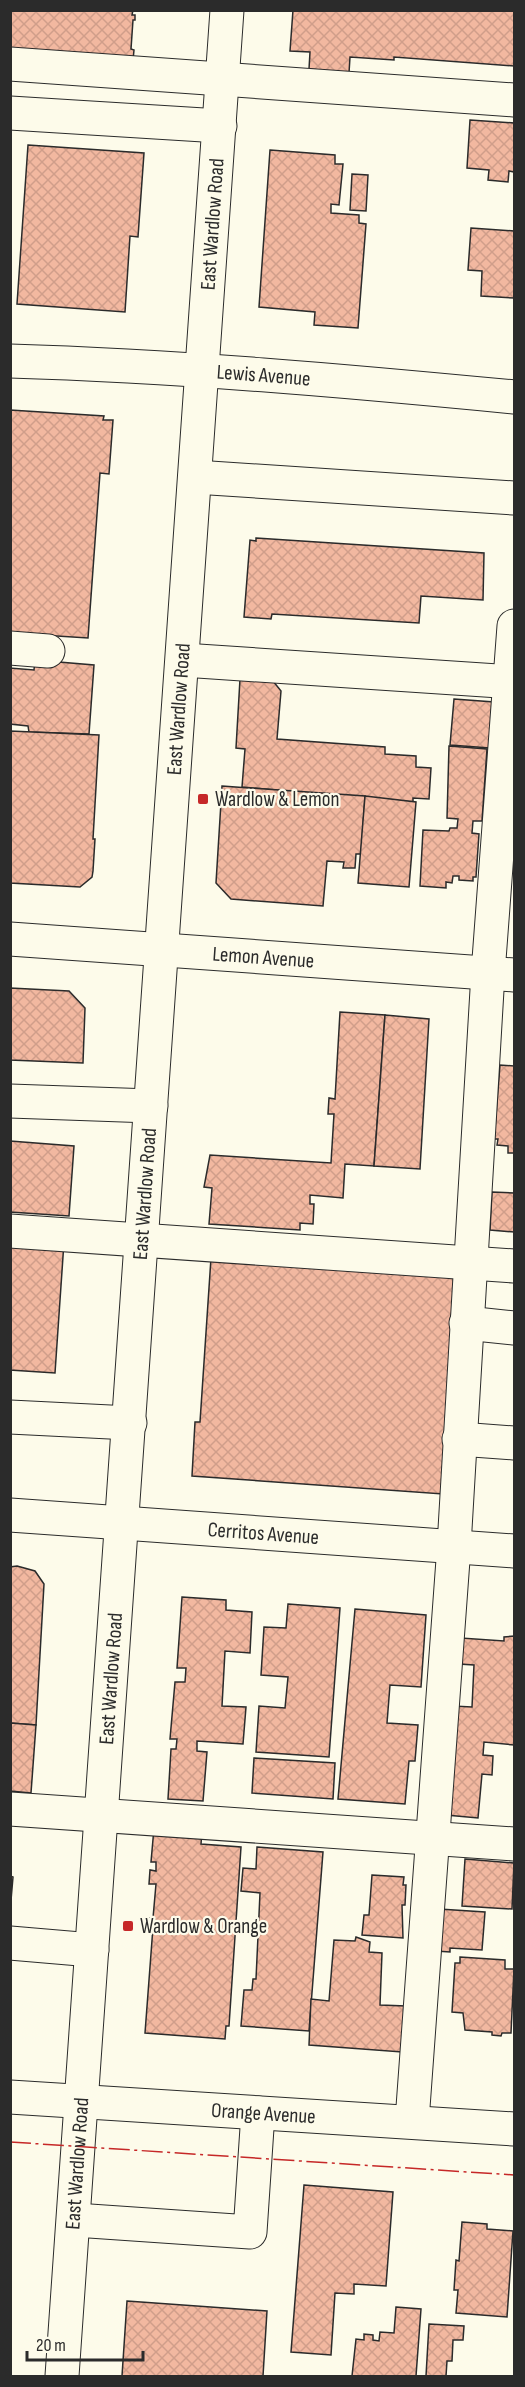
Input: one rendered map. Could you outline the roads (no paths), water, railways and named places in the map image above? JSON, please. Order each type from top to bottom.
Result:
[{"type":"main road","name":"East Wardlow Road","points":[[62,2376],[75,2220],[81,2100],[227,10]]},
{"type":"main road","points":[[10,64],[514,100]]},
{"type":"main road","points":[[10,113],[220,126]]},
{"type":"main road","name":"Lewis Avenue","points":[[10,360],[201,370],[514,397]]},
{"type":"main road","points":[[195,477],[514,498]]},
{"type":"main road","points":[[412,2121],[454,1546],[470,1263],[501,974],[514,626]]},
{"type":"main road","points":[[10,648],[48,651]]},
{"type":"main road","points":[[183,660],[512,682]]},
{"type":"main road","name":"Lemon Avenue","points":[[10,939],[501,974]]},
{"type":"main road","points":[[10,1101],[151,1106]]},
{"type":"main road","points":[[10,1231],[514,1266]]},
{"type":"main road","points":[[466,1323],[514,1328]]},
{"type":"main road","points":[[10,1417],[130,1423]]},
{"type":"main road","points":[[459,1439],[514,1443]]},
{"type":"main road","name":"Cerritos Avenue","points":[[10,1515],[514,1551]]},
{"type":"main road","points":[[10,1809],[514,1844]]},
{"type":"main road","points":[[10,1942],[92,1950]]},
{"type":"main road","name":"Orange Avenue","points":[[10,2097],[514,2129]]},
{"type":"main road","points":[[75,2220],[250,2232],[258,2113]]},
{"type":"place","name":"Wardlow & Lemon","points":[[203,799]]},
{"type":"place","name":"Wardlow & Orange","points":[[128,1926]]}]
